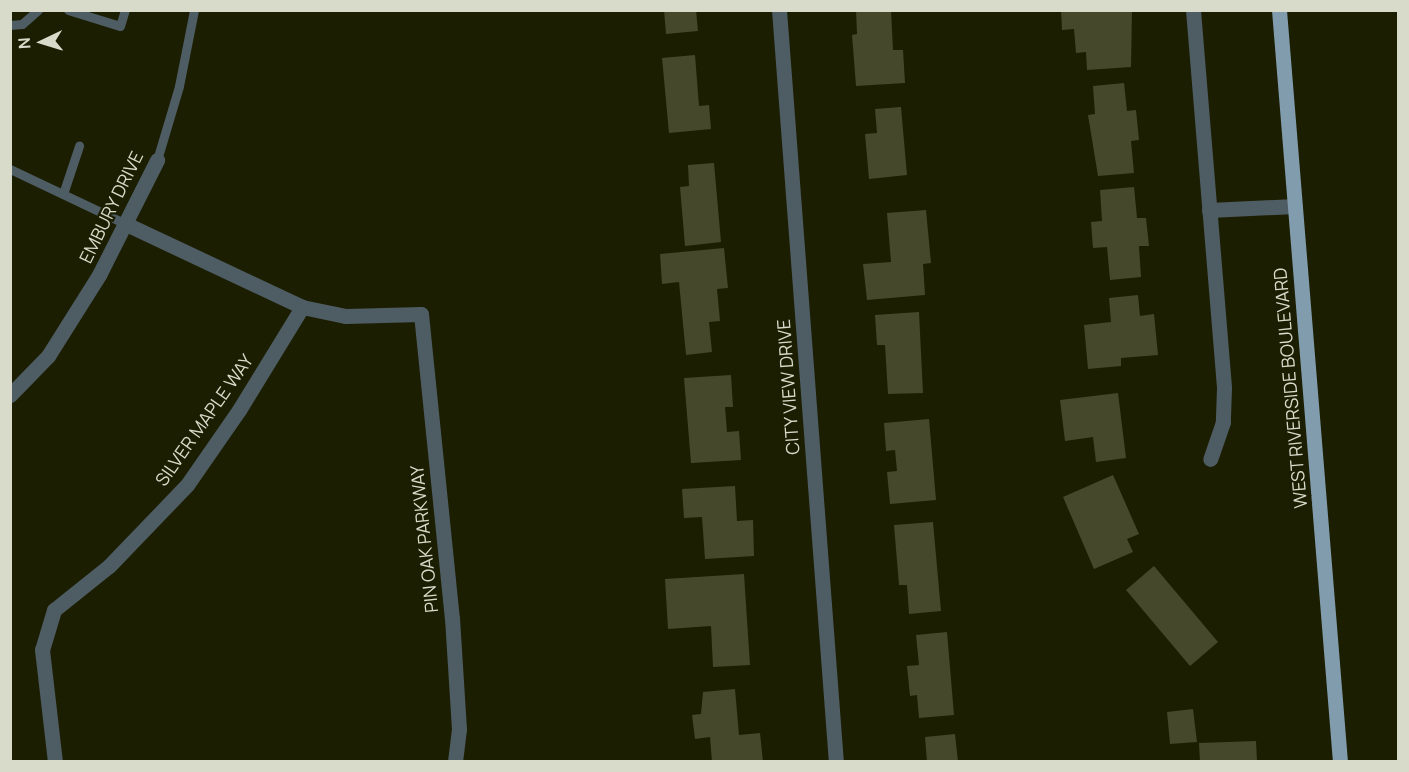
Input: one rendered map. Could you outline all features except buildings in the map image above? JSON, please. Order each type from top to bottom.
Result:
[{"type":"main road","name":"WEST RIVERSIDE BOULEVARD","points":[[1279,10],[1340,762]]},
{"type":"street","name":"CITY VIEW DRIVE","points":[[779,10],[836,762]]},
{"type":"street","points":[[1193,10],[1224,388],[1223,422],[1210,459]]},
{"type":"street","name":"EMBURY DRIVE","points":[[10,395],[48,356],[99,275],[157,160]]},
{"type":"street","points":[[1209,210],[1295,206]]},
{"type":"street","points":[[126,224],[302,307]]},
{"type":"street","name":"PIN OAK PARKWAY","points":[[302,307],[346,316],[421,314],[452,618],[459,729],[455,762]]},
{"type":"street","name":"SILVER MAPLE WAY","points":[[55,762],[42,650],[54,610],[109,566],[187,485],[239,410],[302,307]]},
{"type":"lane","points":[[10,25],[22,24],[38,10]]},
{"type":"lane","points":[[68,10],[120,26],[125,10]]},
{"type":"lane","name":"EMBURY DRIVE","points":[[157,160],[179,86],[194,10]]},
{"type":"lane","points":[[63,194],[79,146]]},
{"type":"lane","points":[[10,169],[126,224]]}]
